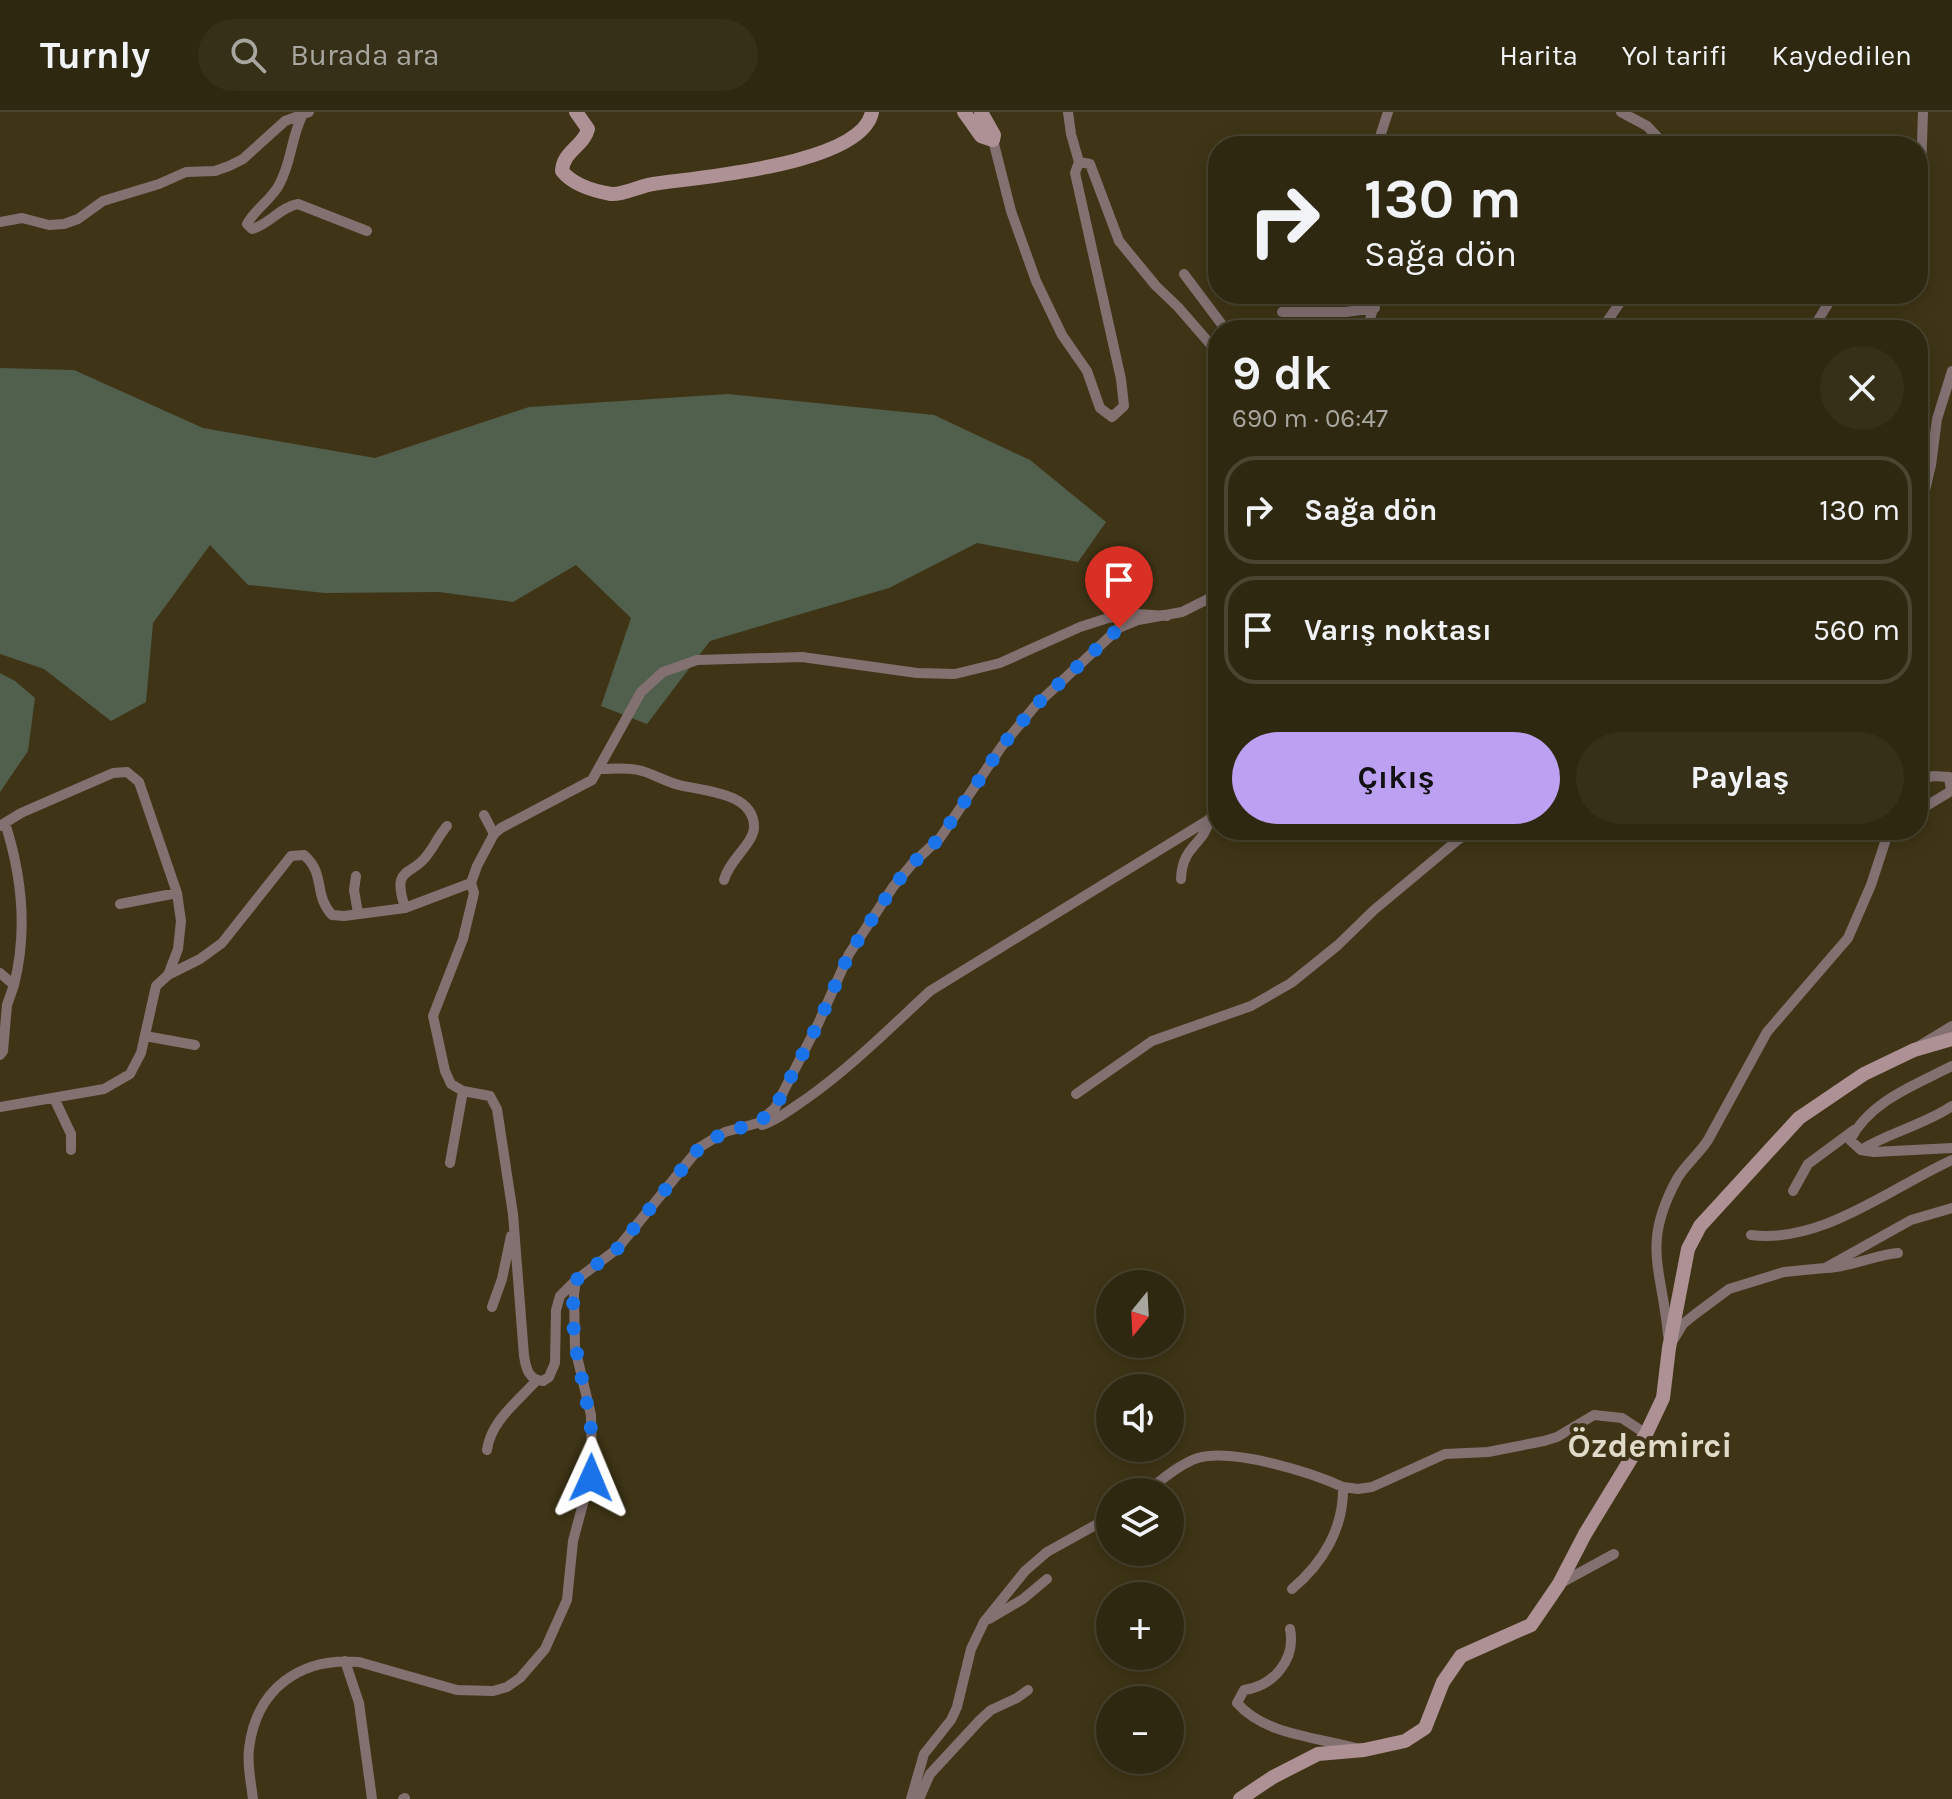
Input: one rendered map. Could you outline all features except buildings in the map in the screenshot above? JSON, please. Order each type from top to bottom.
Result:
[{"type":"street","points":[[576,112],[588,129],[586,136],[565,158],[562,171],[568,179],[590,189],[615,194],[650,184],[764,169],[828,149],[865,128],[872,112]]},
{"type":"street","points":[[964,112],[981,136],[993,140]]},
{"type":"street","points":[[981,112],[994,135],[1011,211],[1036,281],[1055,321],[1087,371],[1100,408],[1112,417],[1124,406],[1121,379],[1075,173],[1079,162],[1068,112]]},
{"type":"street","points":[[1380,136],[1388,112]]},
{"type":"street","points":[[1621,112],[1647,126],[1656,136]]},
{"type":"street","points":[[1922,136],[1923,112]]},
{"type":"street","points":[[0,222],[22,218],[49,225],[64,224],[78,219],[103,201],[159,184],[186,172],[215,171],[243,159],[285,121],[306,113]]},
{"type":"street","points":[[306,113],[295,129],[290,159],[279,186],[247,224],[252,229],[257,228],[272,216],[298,204],[367,231]]},
{"type":"street","points":[[1079,162],[1090,164],[1119,241],[1208,342]]},
{"type":"street","points":[[1184,274],[1218,320]]},
{"type":"street","points":[[1371,320],[1376,304]]},
{"type":"street","points":[[1282,312],[1346,312],[1375,308]]},
{"type":"street","points":[[1928,479],[1934,434],[1952,371]]},
{"type":"street","points":[[752,1126],[775,1108],[849,954],[875,914],[912,864],[940,838],[1012,734],[1051,688],[1119,628],[1138,620],[1189,610],[1208,600]]},
{"type":"street","points":[[1167,616],[1137,614],[1108,618],[1080,627],[1000,663],[955,674],[917,673],[802,657],[697,660],[669,669],[646,686],[600,769],[586,785],[494,834],[482,853],[471,883],[474,893],[463,939],[433,1016],[447,1078],[457,1089],[490,1096],[495,1101],[514,1223],[525,1363],[530,1377],[543,1381],[553,1370],[557,1303],[564,1291],[617,1249],[700,1147],[725,1132],[765,1125],[781,1116],[832,1080],[898,1024],[930,991],[1208,820]]},
{"type":"street","points":[[600,769],[636,769],[684,786],[728,796],[746,809],[754,821],[752,836],[729,865],[724,880]]},
{"type":"street","points":[[1,1052],[7,1005],[21,957],[23,913],[15,858],[2,824],[113,773],[127,772],[139,782],[177,893],[181,921],[178,949],[168,975]]},
{"type":"street","points":[[1928,777],[1949,777],[1951,791],[1928,805]]},
{"type":"street","points":[[484,815],[494,834]]},
{"type":"street","points":[[405,908],[401,887],[404,874],[427,857],[447,826]]},
{"type":"street","points":[[1181,879],[1181,865],[1208,830]]},
{"type":"street","points":[[1076,1094],[1152,1041],[1251,1006],[1291,983],[1458,840]]},
{"type":"street","points":[[1669,1348],[1655,1239],[1673,1188],[1679,1175],[1708,1140],[1767,1032],[1848,938],[1871,885],[1886,840]]},
{"type":"street","points":[[0,1107],[104,1089],[130,1074],[141,1053],[156,986],[168,975],[200,959],[222,943],[291,856],[304,855],[315,865],[324,905],[332,915],[405,908],[471,883]]},
{"type":"street","points":[[356,876],[354,890],[358,913]]},
{"type":"street","points":[[120,904],[177,893]]},
{"type":"street","points":[[0,973],[14,985]]},
{"type":"street","points":[[1240,1799],[1273,1777],[1318,1754],[1364,1750],[1405,1741],[1425,1728],[1443,1682],[1461,1656],[1531,1625],[1559,1584],[1585,1534],[1646,1434],[1663,1398],[1688,1249],[1700,1226],[1799,1118],[1864,1074],[1914,1050],[1952,1026]]},
{"type":"street","points":[[145,1036],[195,1045]]},
{"type":"street","points":[[1914,1050],[1952,1039]]},
{"type":"street","points":[[1793,1191],[1808,1164],[1856,1128],[1877,1107],[1925,1078],[1952,1066]]},
{"type":"street","points":[[450,1163],[463,1091]]},
{"type":"street","points":[[54,1098],[71,1134],[71,1150]]},
{"type":"street","points":[[1861,1150],[1884,1136],[1927,1120],[1952,1106]]},
{"type":"street","points":[[1856,1128],[1850,1140],[1861,1150],[1952,1148]]},
{"type":"street","points":[[1751,1235],[1780,1237],[1808,1231],[1952,1160]]},
{"type":"street","points":[[1825,1268],[1911,1220],[1952,1208]]},
{"type":"street","points":[[492,1307],[502,1279],[514,1223]]},
{"type":"street","points":[[1669,1348],[1683,1324],[1729,1289],[1784,1272],[1840,1268],[1882,1254],[1898,1253]]},
{"type":"street","points":[[253,1799],[248,1763],[250,1741],[270,1694],[280,1682],[293,1674],[345,1661],[369,1663],[457,1690],[479,1692],[507,1687],[525,1673],[545,1649],[563,1615],[567,1600],[573,1541],[592,1470],[591,1415],[575,1348],[576,1280]]},
{"type":"street","points":[[487,1450],[489,1436],[497,1424],[536,1381]]},
{"type":"street","points":[[1165,1478],[1199,1458],[1243,1457],[1358,1489],[1372,1487],[1445,1454],[1488,1452],[1557,1437],[1594,1415],[1622,1418],[1646,1434]]},
{"type":"street","points":[[1292,1589],[1314,1570],[1329,1545],[1344,1502],[1343,1487]]},
{"type":"street","points":[[911,1799],[924,1754],[951,1720],[957,1707],[971,1649],[984,1622],[1025,1571],[1047,1552],[1096,1527]]},
{"type":"street","points":[[1559,1584],[1614,1554]]},
{"type":"street","points":[[984,1622],[1023,1599],[1047,1579]]},
{"type":"street","points":[[1290,1629],[1293,1645],[1280,1670],[1258,1688],[1244,1690],[1237,1703],[1247,1714],[1273,1728],[1364,1750]]},
{"type":"street","points":[[345,1661],[359,1703],[372,1799]]},
{"type":"street","points":[[919,1799],[930,1774],[980,1720],[991,1710],[1028,1690]]},
{"type":"green space","points":[[0,368],[74,370],[203,428],[375,458],[529,407],[728,394],[934,415],[1030,460],[1106,522],[1078,562],[977,543],[889,588],[710,641],[647,724],[601,706],[631,618],[576,565],[513,602],[439,592],[325,593],[248,585],[210,545],[153,623],[146,702],[111,721],[44,669],[0,654]]},
{"type":"green space","points":[[0,673],[35,698],[28,751],[0,792]]},
{"type":"district","name":"Özdemirci","points":[[1650,1445]]},
{"type":"route","points":[[591,1478],[591,1415],[575,1348],[576,1280],[617,1249],[700,1147],[725,1132],[758,1123],[775,1108],[849,954],[893,887],[940,838],[981,775],[1035,706],[1119,628]]}]
